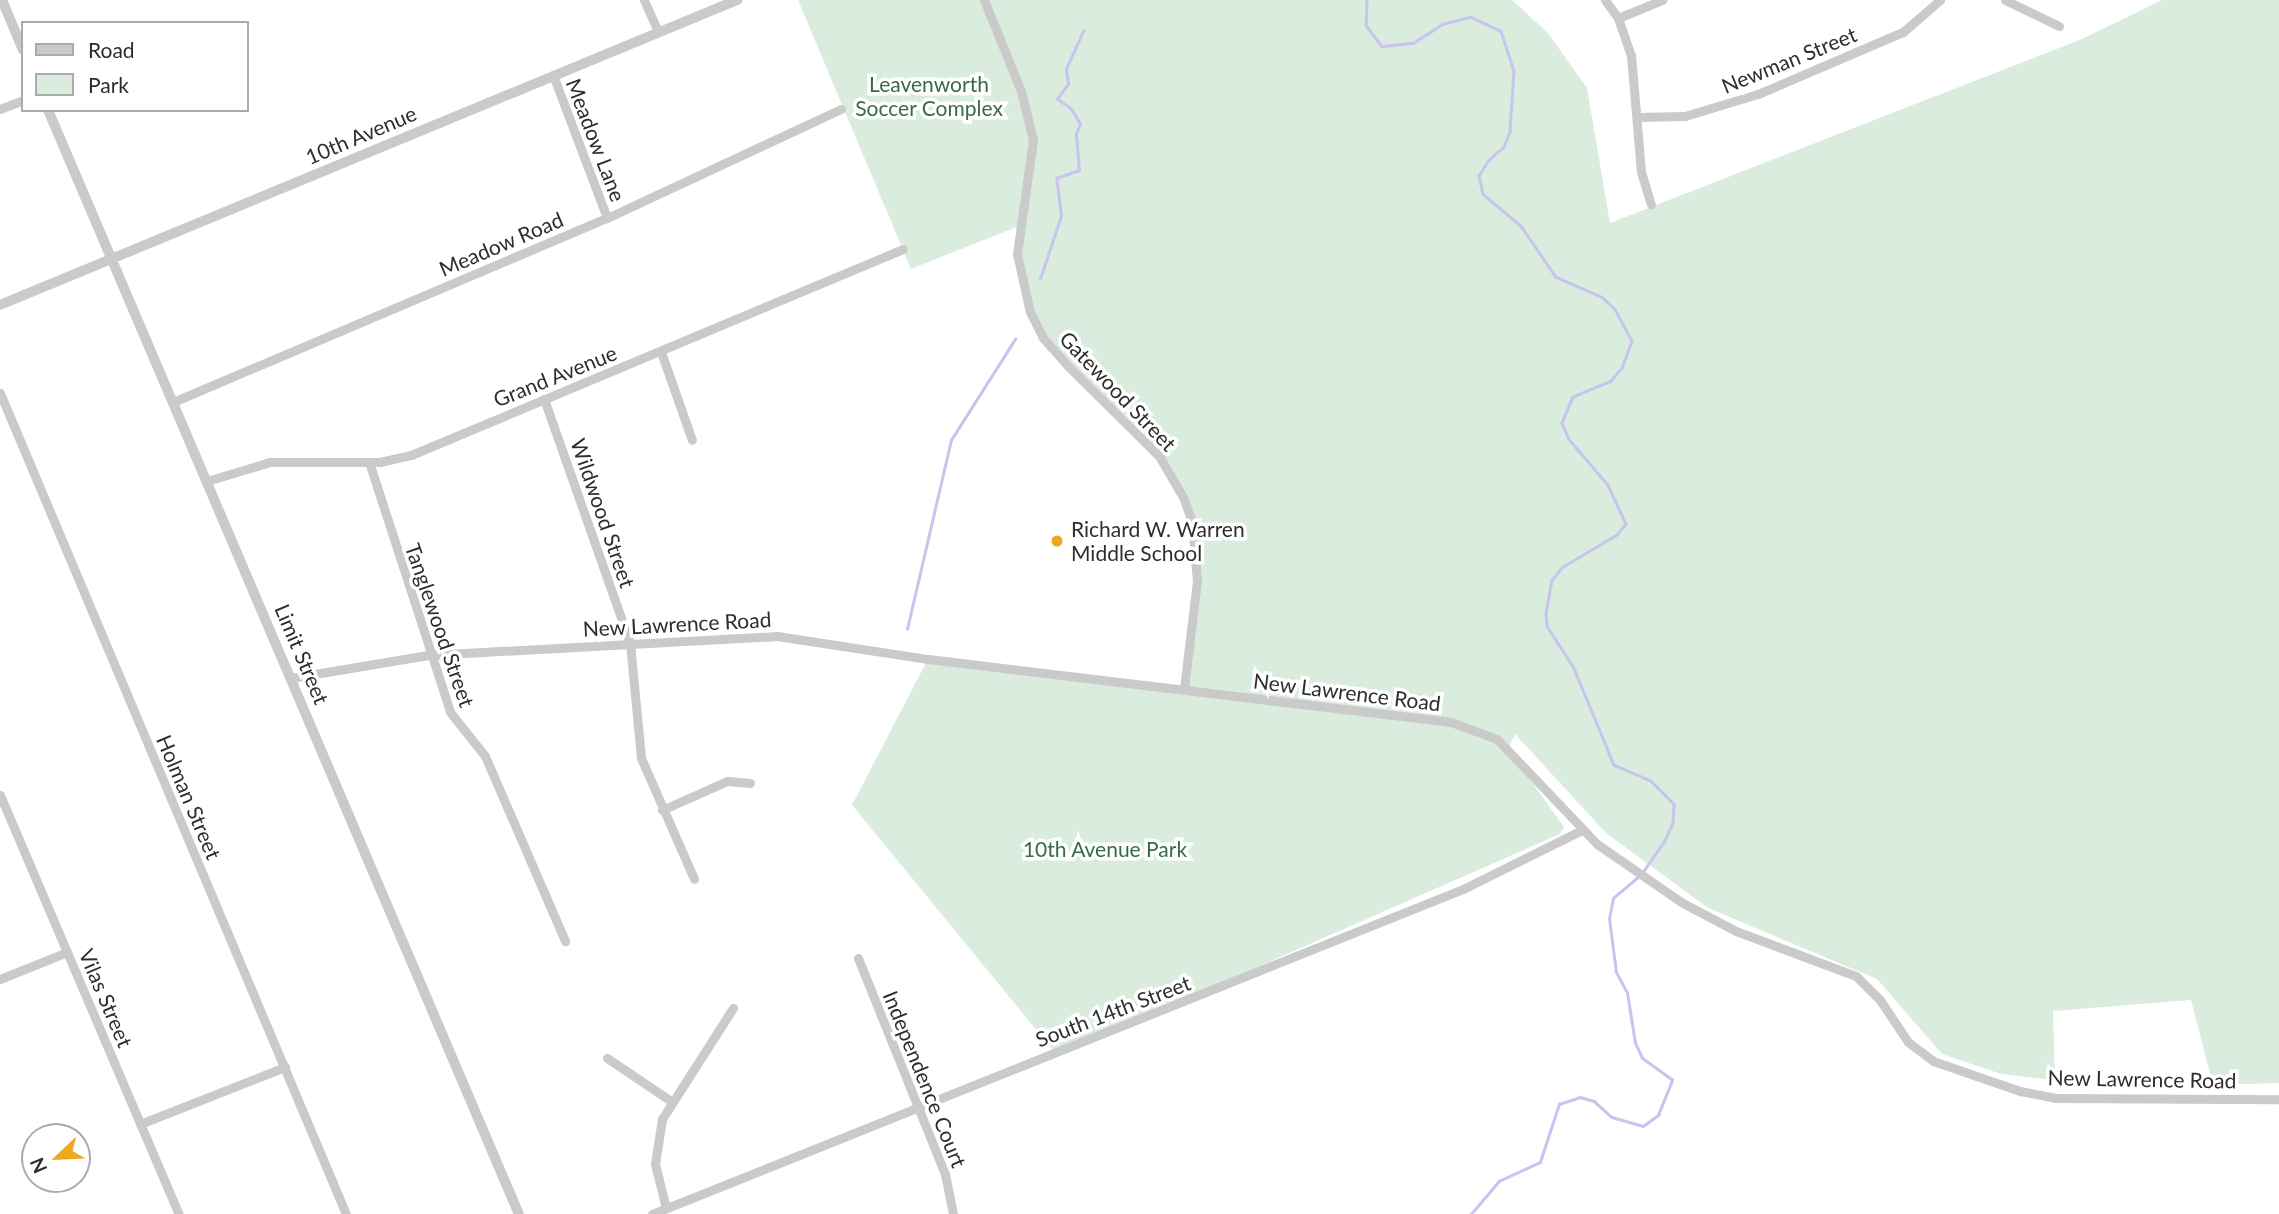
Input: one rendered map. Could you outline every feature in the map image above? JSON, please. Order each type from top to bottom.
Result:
[{"type":"street","points":[[2,0],[21,45]]},
{"type":"street","points":[[644,0],[658,32]]},
{"type":"street","name":"10th Avenue","points":[[0,306],[737,0]]},
{"type":"street","name":"Gatewood Street","points":[[984,0],[1021,90],[1033,140],[1017,254],[1030,312],[1051,346],[1158,456],[1192,522],[1197,581],[1184,688]]},
{"type":"street","points":[[1605,0],[1618,18],[1631,55],[1641,172],[1651,205]]},
{"type":"street","points":[[1618,18],[1662,0]]},
{"type":"street","name":"Newman Street","points":[[1637,117],[1694,114],[1758,94],[1903,32],[1940,0]]},
{"type":"street","points":[[2005,0],[2059,26]]},
{"type":"street","name":"Meadow Lane","points":[[553,75],[607,218]]},
{"type":"street","points":[[0,109],[21,101]]},
{"type":"street","name":"Meadow Road","points":[[173,402],[607,218],[841,109]]},
{"type":"street","name":"Limit Street","points":[[49,112],[519,1214]]},
{"type":"street","name":"Grand Avenue","points":[[207,481],[270,462],[369,462],[411,455],[903,249]]},
{"type":"street","points":[[661,352],[692,440]]},
{"type":"street","name":"Holman Street","points":[[0,393],[346,1214]]},
{"type":"street","name":"Wildwood Street","points":[[544,399],[630,643],[637,745],[662,810],[694,879]]},
{"type":"street","name":"Tanglewood Street","points":[[369,462],[428,655],[458,728],[485,756],[495,775],[565,941]]},
{"type":"street","name":"New Lawrence Road","points":[[291,678],[428,655],[777,636],[928,659],[1451,722],[1486,733],[1508,749],[1582,830],[1621,863],[1660,888],[1736,931],[1840,966],[1869,987],[1920,1052],[2020,1091],[2066,1098],[2279,1100]]},
{"type":"street","points":[[662,810],[727,781],[750,783]]},
{"type":"street","name":"Vilas Street","points":[[0,795],[179,1214]]},
{"type":"street","name":"South 14th Street","points":[[652,1214],[1463,889],[1582,830]]},
{"type":"street","points":[[0,979],[67,952]]},
{"type":"street","name":"Independence Court","points":[[858,958],[945,1174],[953,1214]]},
{"type":"street","points":[[666,1209],[655,1164],[656,1140],[671,1101],[733,1008]]},
{"type":"street","points":[[607,1058],[671,1101]]},
{"type":"street","points":[[140,1124],[285,1067]]},
{"type":"green space","points":[[798,0],[1512,0],[1548,33],[1587,88],[1610,223],[2082,39],[2162,0],[2279,0],[2279,1083],[2213,1085],[2191,1000],[2053,1011],[2055,1080],[2001,1074],[1942,1054],[1877,979],[1708,908],[1606,833],[1515,734],[1508,749],[1564,827],[1560,834],[1057,1055],[852,805],[928,659],[1184,688],[1197,548],[1172,476],[1043,338],[1021,286],[1019,226],[911,269]]},
{"type":"waterway","points":[[1367,0],[1366,25],[1382,46],[1413,43],[1442,24],[1471,17],[1501,31],[1514,71],[1510,132],[1504,147],[1489,160],[1479,176],[1483,194],[1521,226],[1556,277],[1602,297],[1615,309],[1632,341],[1622,368],[1611,381],[1573,397],[1562,423],[1569,439],[1608,485],[1626,524],[1617,535],[1563,567],[1552,580],[1546,614],[1547,626],[1574,668],[1614,765],[1650,780],[1674,804],[1673,823],[1665,841],[1643,872]]},
{"type":"waterway","points":[[1040,279],[1061,216],[1056,178],[1079,170],[1076,134],[1080,124],[1071,109],[1057,99],[1068,84],[1066,69],[1083,31]]},
{"type":"waterway","points":[[907,629],[951,440],[1015,339]]},
{"type":"waterway","points":[[1471,1214],[1499,1181],[1540,1162],[1559,1104],[1580,1097],[1594,1101],[1612,1117],[1643,1126],[1658,1115],[1672,1080],[1642,1058],[1635,1043],[1627,993],[1616,972],[1609,919],[1613,898],[1639,876]]},
{"type":"place","name":"Richard W. Warren Middle School","points":[[1057,541]]},
{"type":"park label","name":"Leavenworth Soccer Complex","points":[[929,96]]},
{"type":"park label","name":"10th Avenue Park","points":[[1105,849]]}]
